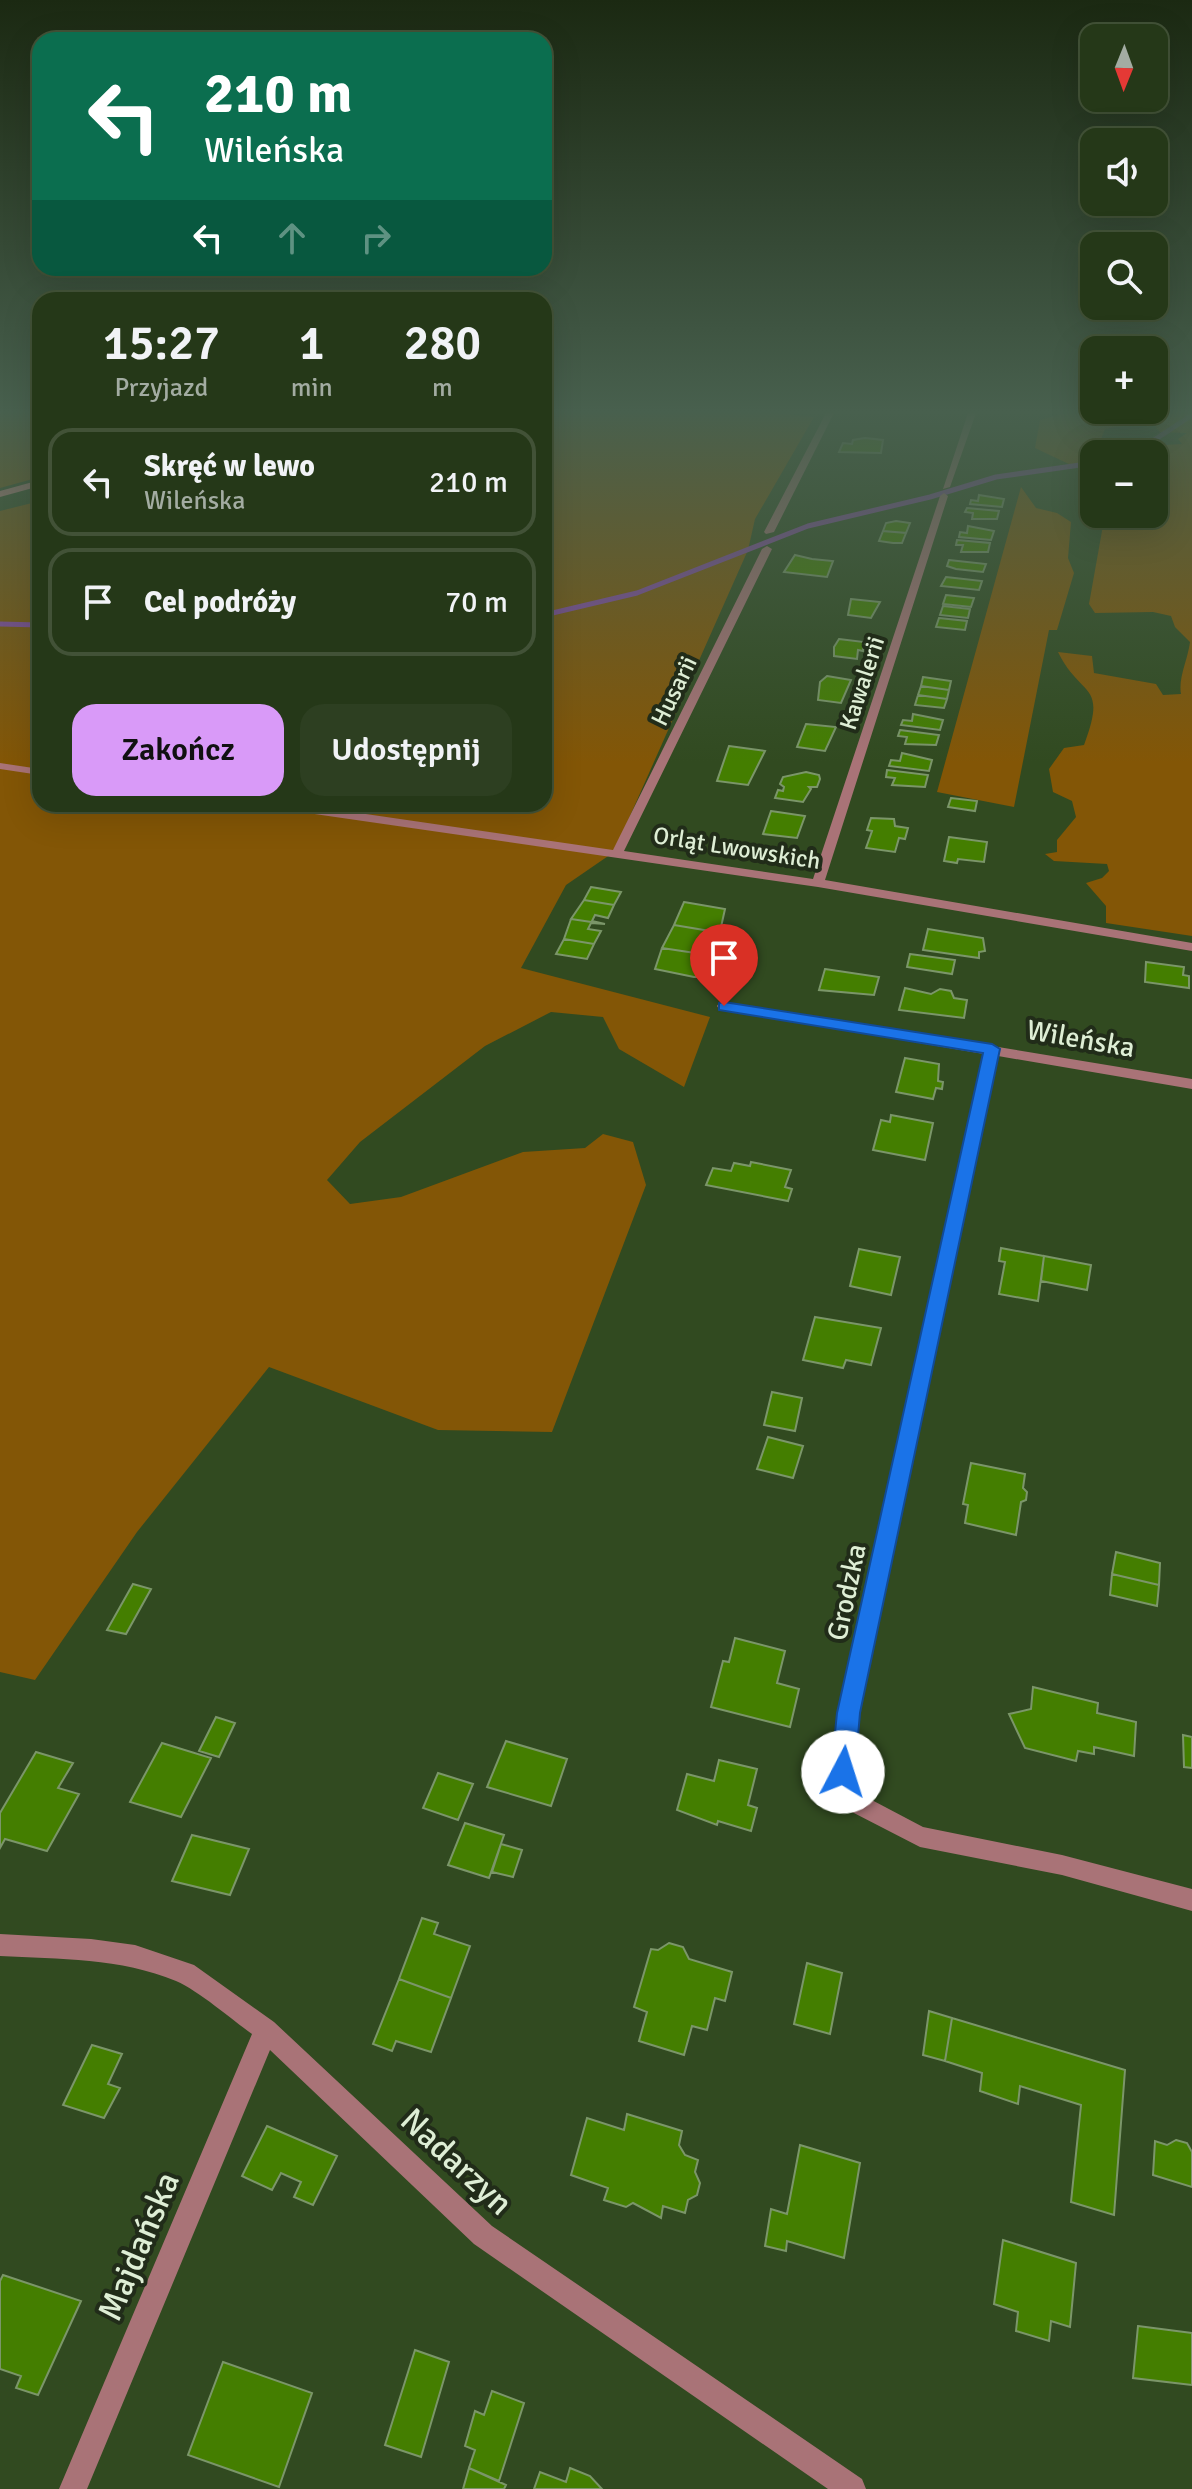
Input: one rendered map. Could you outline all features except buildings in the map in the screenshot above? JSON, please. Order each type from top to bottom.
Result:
[{"type":"street","name":"Kawalerii","points":[[818,883],[933,529]]},
{"type":"street","name":"Husarii","points":[[618,852],[767,549]]},
{"type":"street","points":[[0,766],[32,771]]},
{"type":"street","name":"Orląt Lwowskich","points":[[330,812],[818,883],[1192,947]]},
{"type":"street","name":"Wileńska","points":[[724,1006],[1192,1084]]},
{"type":"street","name":"Grodzka","points":[[992,1049],[849,1713],[843,1772],[860,1805],[920,1837],[1062,1865],[1192,1900]]},
{"type":"street","name":"Nadarzyn","points":[[0,1945],[91,1950],[135,1956],[186,1973],[266,2030],[483,2235],[852,2489]]},
{"type":"street","name":"Majdańska","points":[[73,2489],[266,2030]]},
{"type":"shaded area","points":[[0,529],[32,529],[32,812],[552,812],[552,529],[753,529],[748,550],[614,852],[566,885],[521,968],[710,1017],[684,1087],[619,1049],[603,1017],[551,1012],[485,1046],[360,1142],[327,1180],[350,1204],[401,1197],[523,1152],[585,1148],[603,1134],[633,1142],[646,1185],[552,1432],[438,1430],[269,1367],[137,1532],[35,1680],[0,1672]]},
{"type":"shaded area","points":[[1009,529],[1070,529],[1068,558],[1074,573],[1057,630],[1049,630],[1014,807],[937,792]]},
{"type":"shaded area","points":[[1102,529],[1192,529],[1192,936],[1106,923],[1106,906],[1086,883],[1102,878],[1109,871],[1107,864],[1054,861],[1045,854],[1057,852],[1057,840],[1076,817],[1072,801],[1053,792],[1049,769],[1064,748],[1084,745],[1093,710],[1089,692],[1058,652],[1092,656],[1094,673],[1156,684],[1163,695],[1181,694],[1190,642],[1175,627],[1171,616],[1153,612],[1095,613],[1089,604]]},
{"type":"waterway","points":[[552,613],[637,593],[800,529]]},
{"type":"waterway","points":[[0,624],[32,625]]},
{"type":"route","points":[[724,1006],[992,1049],[849,1713],[843,1772]]}]
